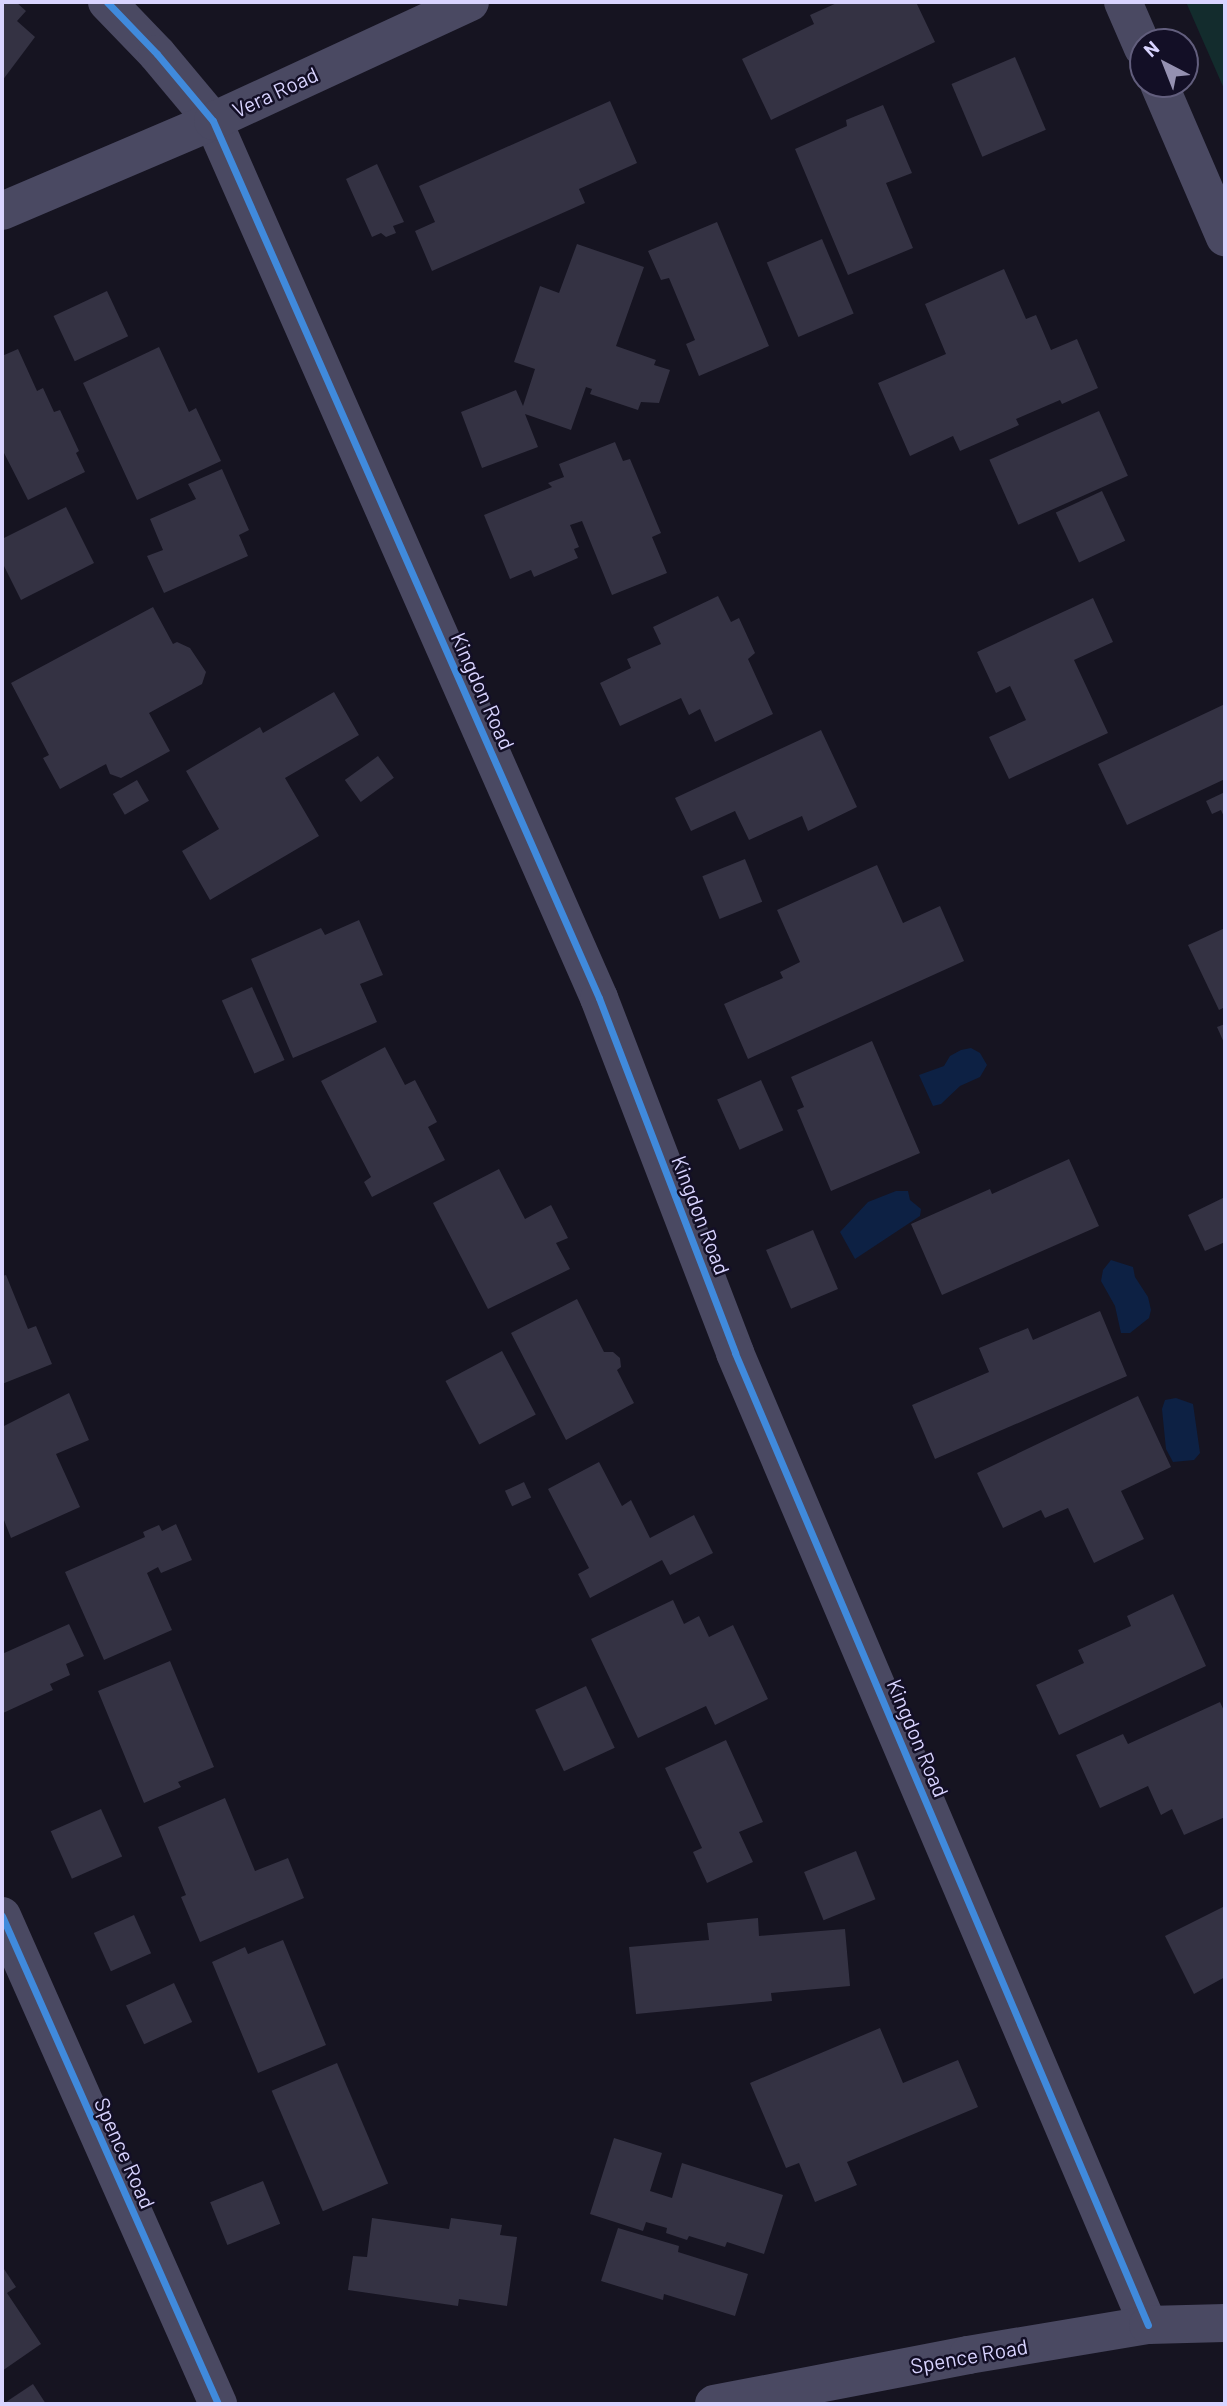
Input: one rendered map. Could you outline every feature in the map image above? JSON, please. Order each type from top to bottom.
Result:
[{"type":"street","name":"Kingdon Road","points":[[107,2],[157,54],[213,121],[599,998],[735,1353],[1148,2325]]},
{"type":"street","name":"Vera Road","points":[[2,211],[213,121],[470,2]]},
{"type":"street","points":[[1123,2],[1134,28]]},
{"type":"street","points":[[1165,98],[1225,237]]},
{"type":"street","name":"Spence Road","points":[[2,1916],[218,2404]]},
{"type":"street","name":"Spence Road","points":[[715,2404],[968,2355],[1148,2325],[1225,2323]]},
{"type":"green space","points":[[1186,2],[1225,2],[1225,91],[1199,28]]},
{"type":"water","points":[[971,1048],[980,1053],[987,1065],[980,1077],[960,1086],[941,1104],[933,1106],[919,1075],[944,1066],[950,1056]]},
{"type":"water","points":[[896,1191],[908,1191],[910,1200],[921,1209],[920,1216],[855,1259],[840,1232],[868,1202]]},
{"type":"water","points":[[1111,1260],[1133,1267],[1135,1277],[1148,1297],[1151,1310],[1149,1318],[1130,1333],[1121,1333],[1115,1306],[1101,1281],[1103,1270]]},
{"type":"water","points":[[1176,1398],[1193,1404],[1200,1453],[1194,1460],[1173,1462],[1166,1449],[1162,1409],[1165,1400]]},
{"type":"building","points":[[2,2],[16,2],[26,11],[17,21],[35,37],[2,81]]},
{"type":"building","points":[[839,2],[916,2],[935,42],[771,120],[742,59],[814,24],[810,15]]},
{"type":"building","points":[[1015,57],[1046,130],[982,157],[951,84]]},
{"type":"building","points":[[610,101],[637,163],[579,189],[585,203],[432,271],[415,231],[435,222],[419,186]]},
{"type":"building","points":[[883,105],[912,173],[886,183],[913,248],[848,275],[795,149],[847,126],[846,120]]},
{"type":"building","points":[[377,164],[404,222],[393,226],[396,233],[386,237],[381,233],[372,237],[346,179]]},
{"type":"building","points":[[717,222],[769,346],[699,376],[686,344],[695,340],[669,278],[661,280],[648,251]]},
{"type":"building","points":[[822,239],[854,314],[798,337],[767,262]]},
{"type":"building","points":[[577,244],[644,267],[616,346],[656,360],[654,365],[670,370],[659,403],[641,402],[638,410],[590,394],[592,389],[586,387],[571,430],[525,414],[538,447],[482,468],[461,412],[516,390],[523,406],[535,369],[514,362],[540,286],[559,293]]},
{"type":"building","points":[[1004,269],[1026,319],[1036,315],[1051,350],[1077,339],[1098,388],[1062,404],[1060,400],[1016,419],[1019,425],[960,451],[953,436],[910,456],[878,383],[946,354],[925,304]]},
{"type":"building","points":[[107,291],[128,336],[75,361],[54,316]]},
{"type":"building","points":[[159,347],[189,412],[196,408],[221,461],[137,500],[83,383]]},
{"type":"building","points":[[18,349],[37,391],[43,388],[54,412],[60,410],[79,451],[76,453],[85,472],[28,500],[2,449],[2,356]]},
{"type":"building","points":[[1099,411],[1128,476],[1018,525],[989,460]]},
{"type":"building","points":[[615,442],[623,461],[630,459],[661,533],[652,537],[667,573],[612,595],[582,521],[570,525],[579,547],[574,549],[578,558],[534,577],[531,570],[510,579],[484,515],[552,487],[548,483],[564,477],[559,464]]},
{"type":"building","points":[[222,469],[249,530],[239,535],[248,556],[164,593],[147,556],[163,550],[150,519],[196,499],[188,484]]},
{"type":"building","points":[[1102,491],[1125,541],[1079,562],[1056,513]]},
{"type":"building","points":[[66,507],[94,563],[21,600],[2,562],[2,539]]},
{"type":"building","points":[[718,596],[731,622],[739,618],[755,653],[748,659],[773,714],[715,742],[700,709],[689,715],[681,698],[620,726],[600,683],[631,668],[627,659],[661,644],[653,627]]},
{"type":"building","points":[[1093,598],[1113,642],[1074,660],[1108,733],[1009,779],[989,737],[1026,720],[1010,686],[996,693],[977,652]]},
{"type":"building","points":[[153,607],[173,644],[177,642],[190,648],[206,672],[202,684],[149,713],[170,751],[121,778],[110,774],[106,764],[60,789],[43,758],[49,755],[11,683]]},
{"type":"building","points":[[334,692],[359,735],[285,778],[319,836],[210,900],[182,851],[219,829],[186,771],[260,727],[263,733]]},
{"type":"building","points":[[1225,704],[1225,779],[1127,825],[1098,764]]},
{"type":"building","points":[[821,730],[857,807],[808,831],[802,816],[749,840],[735,811],[691,831],[675,798]]},
{"type":"building","points":[[378,756],[394,778],[361,802],[345,780]]},
{"type":"building","points":[[137,780],[149,801],[125,815],[113,794]]},
{"type":"building","points":[[1225,792],[1225,819],[1221,810],[1212,814],[1206,801]]},
{"type":"building","points":[[745,859],[762,902],[720,919],[702,876]]},
{"type":"building","points":[[877,865],[903,923],[940,906],[964,961],[748,1059],[724,1004],[783,978],[780,972],[800,962],[777,910]]},
{"type":"building","points":[[359,920],[383,975],[360,984],[377,1022],[293,1058],[251,959],[321,928],[325,935]]},
{"type":"building","points":[[1225,928],[1225,1007],[1219,1010],[1188,945]]},
{"type":"building","points":[[252,987],[285,1060],[254,1074],[222,1000]]},
{"type":"building","points":[[1225,1024],[1225,1045],[1217,1027]]},
{"type":"building","points":[[872,1041],[920,1153],[831,1191],[797,1110],[804,1107],[791,1077]]},
{"type":"building","points":[[385,1047],[405,1085],[415,1080],[437,1122],[428,1127],[445,1160],[372,1197],[364,1182],[371,1177],[321,1081]]},
{"type":"building","points":[[761,1080],[783,1130],[740,1150],[717,1100]]},
{"type":"building","points":[[1069,1159],[1099,1226],[942,1295],[911,1224],[990,1189],[992,1194]]},
{"type":"building","points":[[499,1169],[525,1219],[551,1205],[568,1238],[556,1243],[570,1269],[488,1309],[433,1203]]},
{"type":"building","points":[[1225,1197],[1225,1242],[1205,1251],[1188,1215]]},
{"type":"building","points":[[813,1230],[838,1289],[791,1309],[766,1250]]},
{"type":"building","points":[[6,1275],[28,1329],[36,1326],[52,1364],[2,1384],[2,1276]]},
{"type":"building","points":[[577,1299],[604,1352],[613,1352],[620,1358],[621,1367],[617,1370],[634,1403],[566,1440],[511,1333]]},
{"type":"building","points":[[1100,1311],[1127,1376],[935,1459],[912,1405],[989,1372],[979,1348],[1028,1328],[1033,1340]]},
{"type":"building","points":[[502,1351],[536,1415],[479,1445],[445,1381]]},
{"type":"building","points":[[69,1393],[89,1440],[56,1454],[80,1507],[11,1538],[2,1515],[2,1427]]},
{"type":"building","points":[[1138,1396],[1171,1467],[1121,1491],[1144,1539],[1094,1563],[1068,1508],[1045,1518],[1041,1510],[1003,1528],[977,1473]]},
{"type":"building","points":[[599,1462],[622,1506],[631,1500],[650,1538],[694,1515],[713,1553],[670,1575],[662,1560],[590,1598],[578,1574],[589,1568],[548,1489]]},
{"type":"building","points":[[524,1482],[531,1497],[512,1506],[505,1491]]},
{"type":"building","points":[[176,1524],[192,1560],[161,1573],[158,1567],[147,1573],[172,1630],[104,1660],[65,1572],[145,1537],[143,1532],[159,1525],[162,1531]]},
{"type":"building","points":[[1173,1594],[1206,1666],[1059,1735],[1036,1685],[1084,1663],[1078,1650],[1131,1626],[1127,1616]]},
{"type":"building","points":[[673,1600],[684,1624],[699,1616],[709,1637],[733,1625],[768,1699],[715,1725],[706,1706],[638,1738],[591,1639]]},
{"type":"building","points":[[69,1624],[84,1656],[66,1664],[70,1675],[50,1684],[53,1690],[3,1713],[2,1654]]},
{"type":"building","points":[[170,1661],[214,1767],[178,1782],[181,1787],[144,1803],[98,1691]]},
{"type":"building","points":[[586,1686],[615,1748],[564,1771],[535,1710]]},
{"type":"building","points":[[1220,1702],[1225,1713],[1225,1817],[1184,1835],[1172,1809],[1161,1815],[1148,1786],[1100,1808],[1076,1755],[1123,1734],[1128,1744]]},
{"type":"building","points":[[726,1740],[763,1822],[739,1832],[753,1862],[707,1883],[693,1852],[702,1848],[665,1768]]},
{"type":"building","points":[[225,1798],[255,1871],[288,1858],[304,1898],[200,1942],[181,1897],[186,1895],[158,1827]]},
{"type":"building","points":[[101,1809],[122,1857],[72,1879],[51,1831]]},
{"type":"building","points":[[856,1851],[875,1899],[824,1920],[804,1872]]},
{"type":"building","points":[[1225,1906],[1225,1977],[1194,1994],[1165,1936]]},
{"type":"building","points":[[134,1915],[151,1953],[111,1971],[94,1933]]},
{"type":"building","points":[[758,1918],[759,1936],[845,1929],[850,1986],[771,1993],[772,2001],[636,2014],[629,1947],[709,1940],[707,1923]]},
{"type":"building","points":[[283,1940],[326,2045],[258,2073],[212,1962],[245,1947],[248,1954]]},
{"type":"building","points":[[174,1983],[192,2022],[144,2044],[126,2005]]},
{"type":"building","points":[[880,2028],[903,2083],[958,2060],[978,2107],[847,2162],[857,2185],[815,2202],[799,2163],[786,2168],[750,2083]]},
{"type":"building","points":[[337,2063],[388,2184],[323,2211],[272,2091]]},
{"type":"building","points":[[614,2138],[662,2153],[650,2191],[672,2198],[682,2163],[783,2195],[764,2254],[727,2242],[725,2247],[689,2236],[687,2240],[666,2233],[667,2228],[646,2222],[643,2231],[590,2214]]},
{"type":"building","points":[[263,2181],[280,2224],[227,2245],[210,2202]]},
{"type":"building","points":[[372,2218],[449,2229],[451,2218],[502,2225],[500,2235],[517,2237],[507,2306],[459,2299],[458,2306],[348,2290],[353,2256],[367,2257]]},
{"type":"building","points":[[618,2228],[679,2246],[678,2252],[748,2274],[735,2316],[664,2294],[663,2300],[601,2281]]},
{"type":"building","points":[[2,2266],[16,2287],[7,2293],[41,2344],[2,2371]]},
{"type":"building","points":[[33,2384],[46,2404],[3,2404]]},
{"type":"cycle path","points":[[107,2],[157,54],[213,121],[599,998],[735,1353],[1148,2325]]},
{"type":"cycle path","points":[[2,1916],[218,2404]]}]
